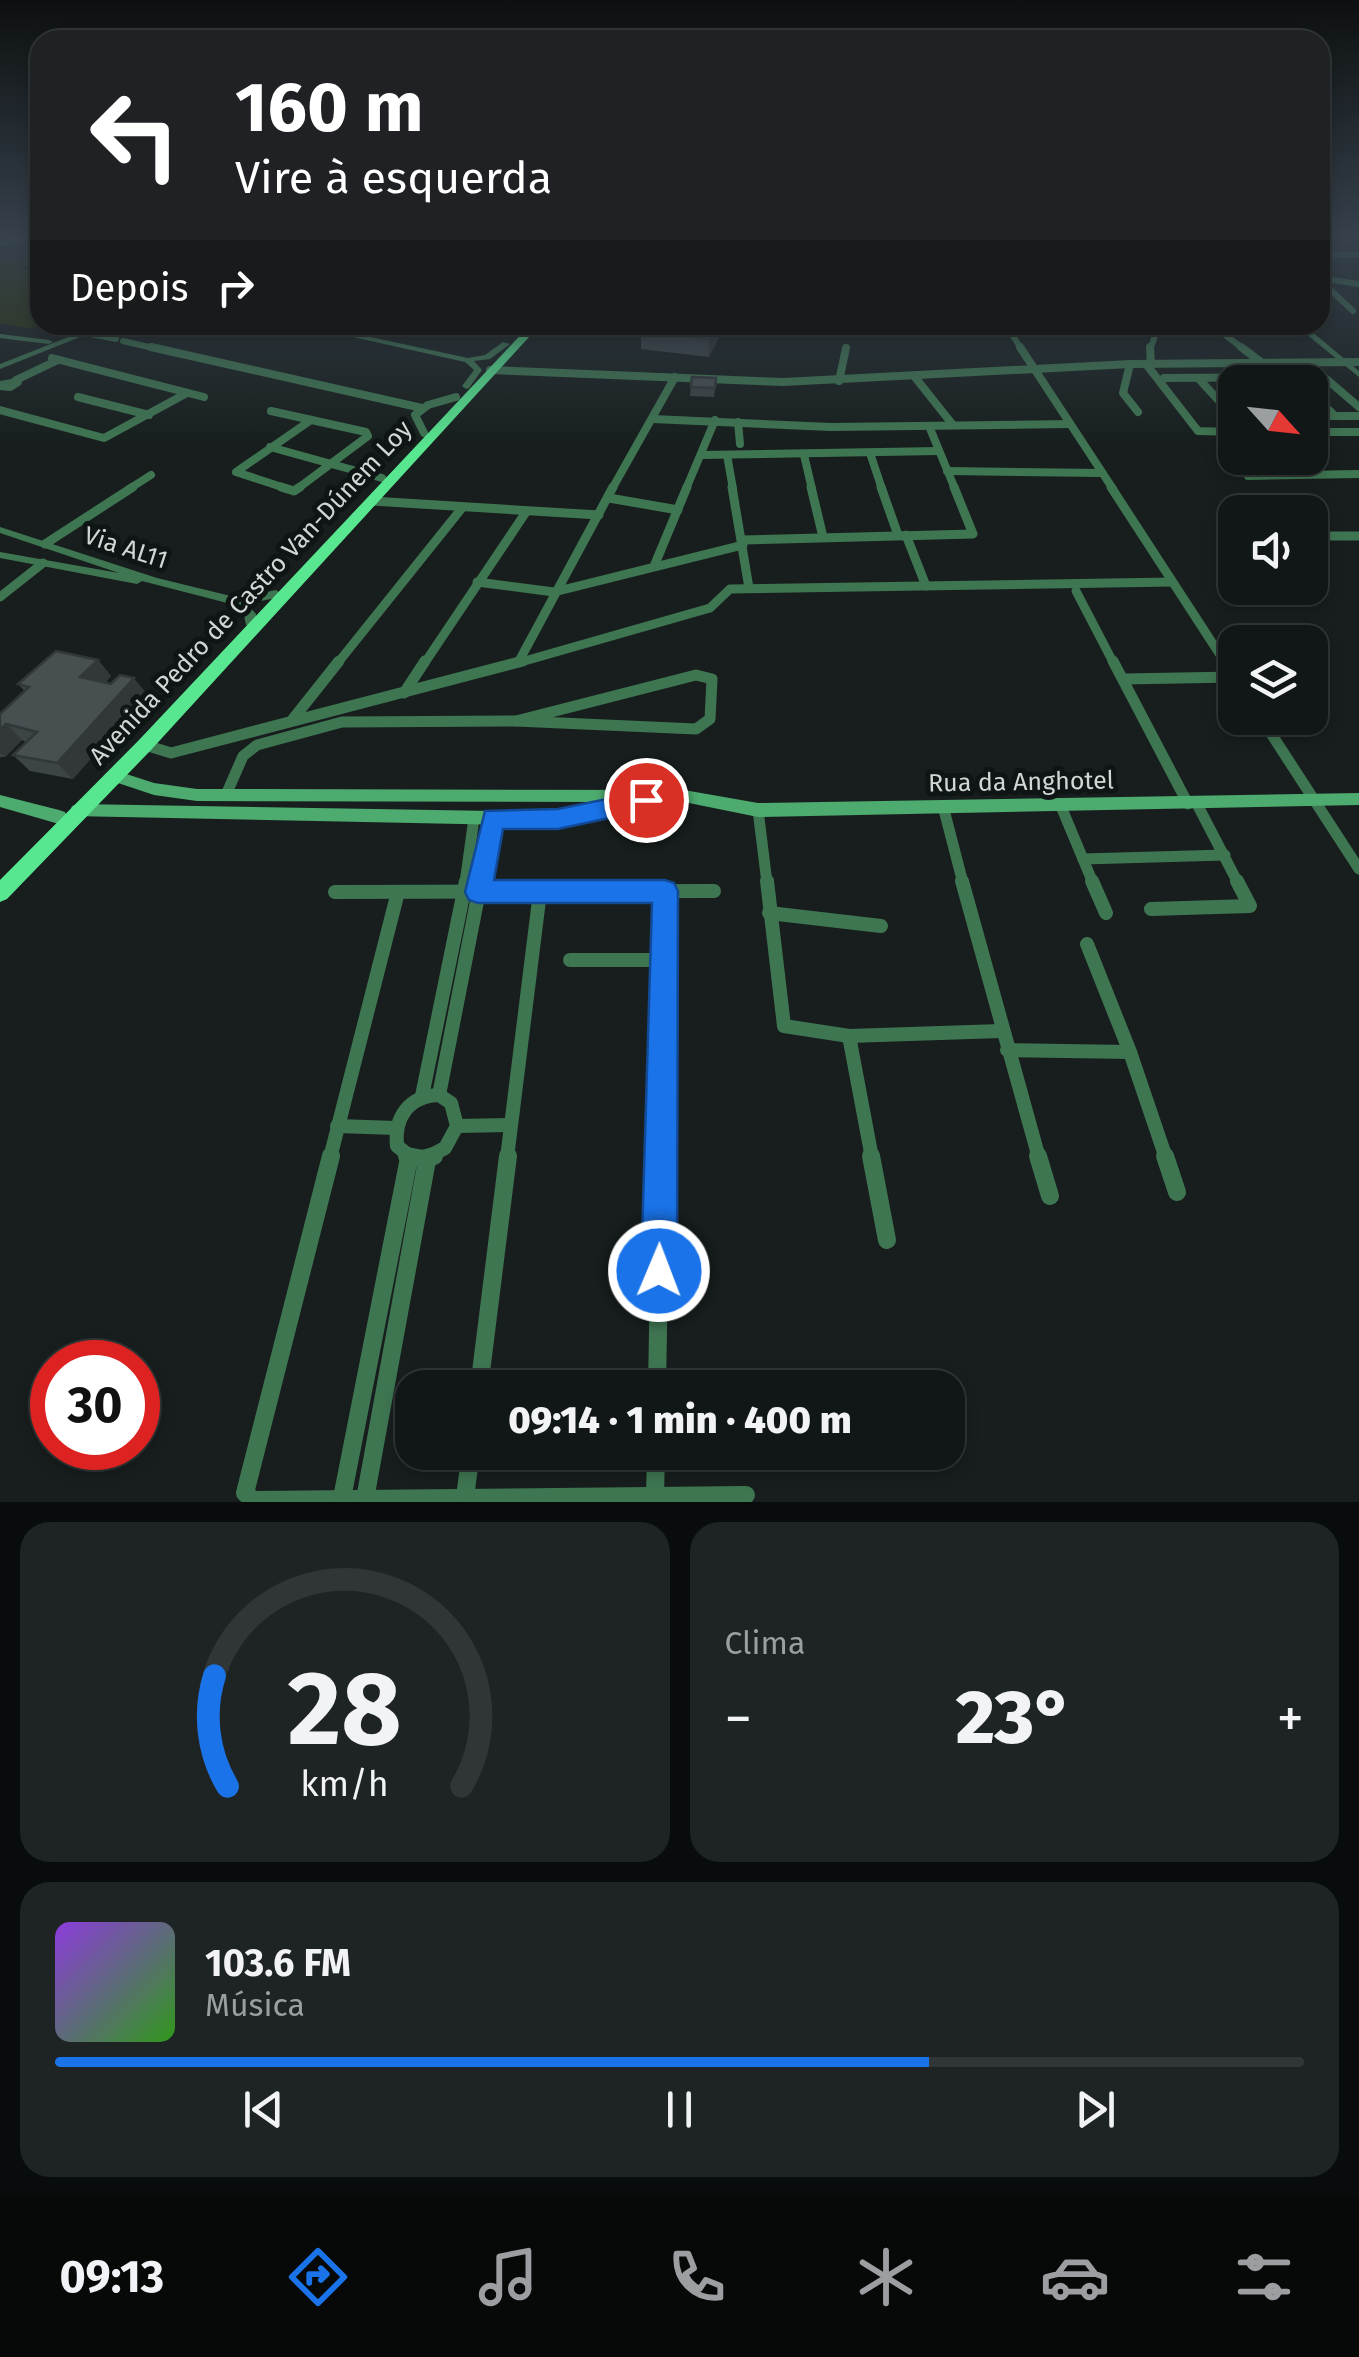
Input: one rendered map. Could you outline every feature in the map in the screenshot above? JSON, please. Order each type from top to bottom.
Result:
[{"type":"highway","name":"Avenida Pedro de Castro Van-Dúnem Loy","points":[[0,892],[514,335]]},
{"type":"highway","name":"Avenida Pedro de Castro Van-Dúnem Loy","points":[[0,876],[145,745],[525,335]]},
{"type":"main road","name":"Rua da Anghotel","points":[[114,776],[174,793],[684,796],[758,810],[1359,799]]},
{"type":"main road","name":"Rua da Anghotel","points":[[0,801],[69,814],[558,819],[626,802],[684,796]]},
{"type":"street","points":[[1349,307],[1353,311]]},
{"type":"street","points":[[0,367],[40,346],[80,335]]},
{"type":"street","points":[[96,335],[399,405],[397,410],[419,411],[461,392],[478,370],[468,360]]},
{"type":"street","points":[[350,335],[468,360],[487,357],[506,344]]},
{"type":"street","points":[[1012,335],[1218,651]]},
{"type":"street","points":[[1155,335],[1149,364],[1198,431],[1218,432]]},
{"type":"street","points":[[1225,335],[1261,362]]},
{"type":"street","points":[[1310,335],[1359,375]]},
{"type":"street","points":[[0,336],[40,346]]},
{"type":"street","points":[[839,380],[846,348]]},
{"type":"street","points":[[3,386],[55,359],[204,397]]},
{"type":"street","points":[[490,370],[839,380],[1130,364],[1359,362]]},
{"type":"street","points":[[1130,364],[1123,394],[1138,412]]},
{"type":"street","points":[[1167,368],[1176,378]]},
{"type":"street","points":[[914,376],[953,425]]},
{"type":"street","points":[[518,663],[676,377]]},
{"type":"street","points":[[1164,378],[1218,378]]},
{"type":"street","points":[[1198,378],[1218,399]]},
{"type":"street","points":[[1328,379],[1359,407]]},
{"type":"street","points":[[0,410],[102,438],[118,434],[187,393]]},
{"type":"street","points":[[78,397],[149,416]]},
{"type":"street","points":[[1328,409],[1336,416]]},
{"type":"street","points":[[271,410],[366,432],[366,438],[332,465],[299,488],[288,491],[237,476],[238,468],[311,420]]},
{"type":"street","points":[[419,411],[424,433]]},
{"type":"street","points":[[1328,416],[1359,416]]},
{"type":"street","points":[[652,419],[868,427],[1070,424]]},
{"type":"street","points":[[655,564],[715,420]]},
{"type":"street","points":[[738,422],[740,444]]},
{"type":"street","points":[[477,582],[554,592],[742,542],[974,534],[930,426]]},
{"type":"street","points":[[868,427],[902,536],[926,586]]},
{"type":"street","points":[[1328,432],[1359,432]]},
{"type":"street","points":[[270,448],[382,478]]},
{"type":"street","points":[[702,455],[939,451]]},
{"type":"street","points":[[804,455],[822,537]]},
{"type":"street","points":[[727,456],[749,588]]},
{"type":"street","points":[[948,470],[1101,472]]},
{"type":"street","points":[[1248,476],[1359,474]]},
{"type":"street","points":[[44,544],[150,475]]},
{"type":"street","points":[[609,498],[678,510]]},
{"type":"street","points":[[372,501],[599,515]]},
{"type":"street","points":[[292,720],[462,508]]},
{"type":"street","points":[[404,693],[526,512]]},
{"type":"street","name":"Via AL11","points":[[0,530],[154,582],[238,602],[276,594]]},
{"type":"street","points":[[1328,536],[1359,536]]},
{"type":"street","points":[[0,554],[154,582]]},
{"type":"street","points":[[64,567],[80,562],[82,555]]},
{"type":"street","points":[[0,596],[42,563]]},
{"type":"street","points":[[145,745],[171,753],[518,663],[710,608],[725,591],[1172,582]]},
{"type":"street","points":[[1076,590],[1250,906],[1150,908]]},
{"type":"street","points":[[238,602],[250,614],[250,622]]},
{"type":"street","points":[[226,794],[248,751],[267,740],[307,729],[371,721],[516,721],[702,728],[710,719],[712,679],[696,676],[516,721]]},
{"type":"street","points":[[1124,679],[1218,677]]},
{"type":"street","points":[[552,709],[552,725]]},
{"type":"street","points":[[1272,735],[1359,868]]},
{"type":"street","points":[[1060,804],[1106,913]]},
{"type":"street","points":[[942,806],[1001,1031],[1050,1196]]},
{"type":"street","points":[[758,810],[782,1024],[849,1036],[1001,1031]]},
{"type":"street","points":[[471,892],[474,818]]},
{"type":"street","points":[[431,1096],[471,892],[493,818]]},
{"type":"street","points":[[1083,860],[1225,856]]},
{"type":"street","points":[[657,1370],[665,891]]},
{"type":"street","points":[[336,892],[714,891]]},
{"type":"street","points":[[398,892],[245,1493],[253,1500],[746,1495]]},
{"type":"street","points":[[481,1370],[540,892]]},
{"type":"street","points":[[769,913],[881,926]]},
{"type":"street","points":[[1086,944],[1130,1052],[1177,1192]]},
{"type":"street","points":[[570,960],[664,960]]},
{"type":"street","points":[[849,1036],[887,1240]]},
{"type":"street","points":[[1007,1050],[1130,1052]]},
{"type":"street","points":[[431,1096],[454,1106],[458,1126],[447,1148],[418,1159],[398,1146],[396,1128],[405,1108],[431,1096]]},
{"type":"street","points":[[458,1126],[510,1125]]},
{"type":"street","points":[[338,1126],[396,1128]]},
{"type":"street","points":[[342,1498],[418,1159]]},
{"type":"street","points":[[365,1498],[418,1159]]},
{"type":"street","points":[[466,1497],[469,1470]]},
{"type":"street","points":[[656,1470],[656,1496]]},
{"type":"green space","points":[[0,307],[30,307],[30,328],[0,323]]},
{"type":"building","points":[[675,335],[711,335],[709,339]]},
{"type":"building","points":[[692,377],[716,378],[715,388],[691,387]]},
{"type":"building","points":[[56,651],[98,660],[80,677],[111,684],[120,675],[134,678],[57,763],[13,755],[37,732],[6,724],[0,730],[0,714],[29,687],[18,684]]},
{"type":"route","points":[[646,800],[558,819],[493,818],[478,892],[665,891],[659,1271]]}]
